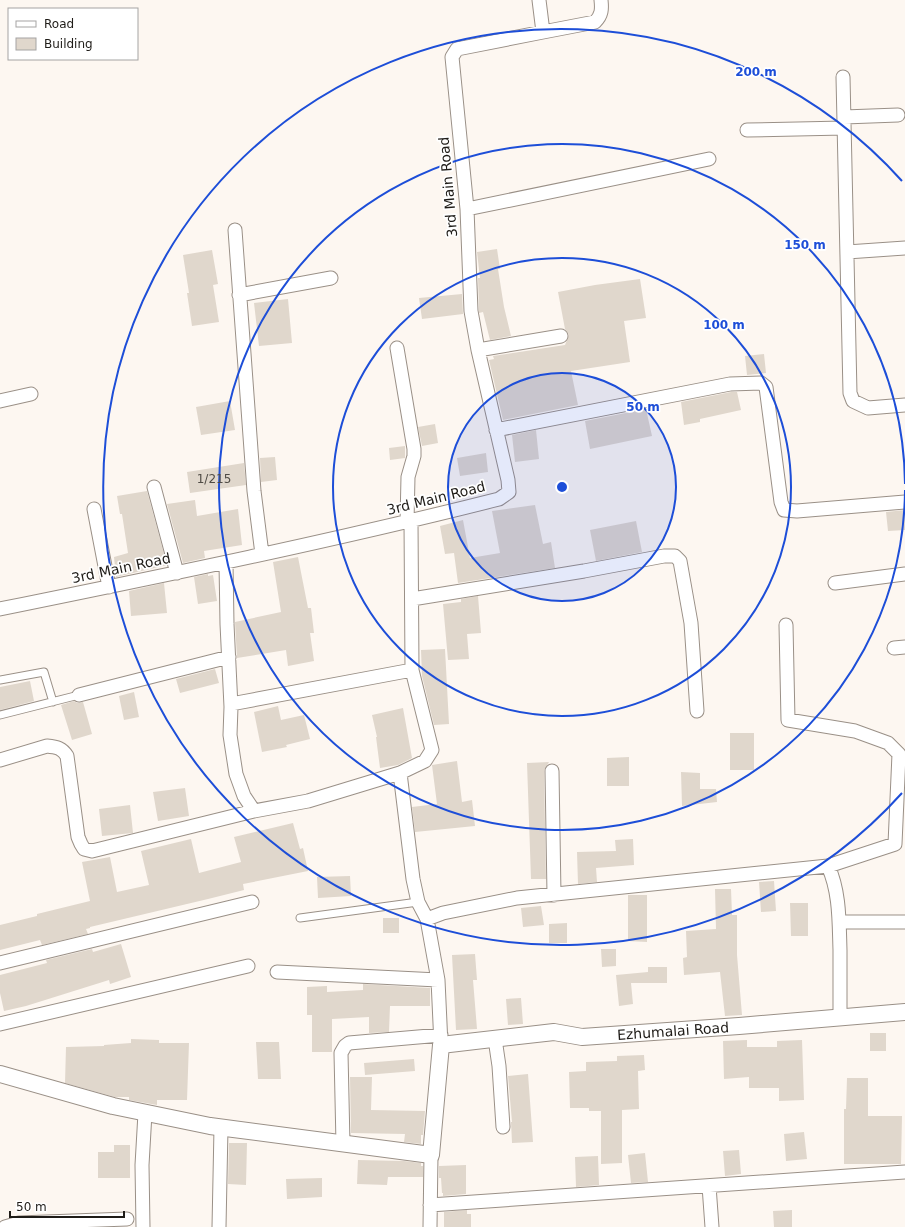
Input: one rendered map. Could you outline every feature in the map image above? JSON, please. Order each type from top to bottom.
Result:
[{"type":"street","points":[[539,0],[543,32],[595,22],[600,17],[602,0]]},
{"type":"street","name":"3rd Main Road","points":[[0,609],[226,563],[409,522],[499,500],[509,492],[508,480],[478,350],[471,311],[467,209],[452,57],[457,49],[543,32]]},
{"type":"street","points":[[843,77],[850,393],[853,402],[868,408],[905,405]]},
{"type":"street","points":[[747,130],[844,123],[898,115]]},
{"type":"street","points":[[467,209],[709,159]]},
{"type":"street","points":[[235,230],[254,491],[262,554]]},
{"type":"street","points":[[847,252],[905,248]]},
{"type":"street","points":[[239,295],[331,278]]},
{"type":"street","points":[[478,350],[561,336]]},
{"type":"street","points":[[0,760],[48,746],[55,746],[63,750],[67,756],[80,844],[84,849],[92,851],[254,811],[308,801],[400,773],[425,761],[432,750],[412,670],[412,599],[408,477],[414,456],[414,449],[397,348]]},
{"type":"street","points":[[496,430],[730,384],[760,383],[766,387],[781,502],[784,510],[797,511],[905,502]]},
{"type":"street","points":[[0,401],[31,394]]},
{"type":"street","points":[[154,486],[177,573]]},
{"type":"street","points":[[94,509],[109,587]]},
{"type":"street","points":[[412,599],[584,571],[664,556],[675,556],[680,562],[691,623],[697,711]]},
{"type":"street","points":[[226,563],[231,704],[230,735],[236,774],[244,796],[254,811]]},
{"type":"street","points":[[835,584],[905,574]]},
{"type":"street","points":[[427,919],[444,913],[517,898],[828,866],[900,844],[899,754],[888,743],[855,731],[788,720],[786,625]]},
{"type":"street","points":[[79,695],[229,657]]},
{"type":"street","points":[[231,704],[412,670]]},
{"type":"street","points":[[552,771],[554,895]]},
{"type":"street","points":[[400,773],[413,879],[418,902],[427,919],[438,980],[441,1040],[431,1155],[430,1227]]},
{"type":"street","points":[[828,866],[832,875],[837,898],[839,922],[840,1017]]},
{"type":"street","points":[[0,963],[252,902]]},
{"type":"street","points":[[839,922],[905,922]]},
{"type":"street","points":[[0,1024],[248,966]]},
{"type":"street","points":[[277,972],[438,980]]},
{"type":"street","name":"Ezhumalai Road","points":[[441,1040],[495,1039],[554,1032],[582,1037],[905,1012]]},
{"type":"street","points":[[495,1039],[499,1066],[503,1127]]},
{"type":"street","points":[[343,1144],[341,1053],[345,1046],[349,1043],[441,1040]]},
{"type":"street","points":[[0,1074],[112,1106],[221,1128],[431,1155]]},
{"type":"street","points":[[143,1227],[142,1165],[145,1112]]},
{"type":"street","points":[[219,1227],[221,1128]]},
{"type":"street","points":[[430,1205],[905,1172]]},
{"type":"street","points":[[709,1186],[712,1227]]},
{"type":"street","points":[[5,1227],[127,1219]]},
{"type":"lane","points":[[0,680],[44,672],[54,702]]},
{"type":"lane","points":[[0,716],[79,695]]},
{"type":"lane","points":[[300,918],[418,902]]},
{"type":"building","points":[[497,249],[500,269],[498,269],[504,307],[511,336],[490,340],[483,312],[479,313],[478,278],[480,278],[477,252]]},
{"type":"building","points":[[212,250],[218,284],[213,285],[219,322],[192,326],[183,255]]},
{"type":"building","points":[[640,279],[646,318],[624,321],[630,362],[571,371],[578,405],[503,420],[489,360],[494,359],[493,356],[565,345],[569,335],[565,329],[558,292]]},
{"type":"building","points":[[462,294],[463,314],[422,319],[419,298]]},
{"type":"building","points":[[288,299],[292,343],[259,346],[254,303]]},
{"type":"building","points":[[764,354],[766,373],[747,375],[745,356]]},
{"type":"building","points":[[737,392],[741,410],[700,419],[700,422],[684,425],[681,402]]},
{"type":"building","points":[[230,401],[235,430],[201,435],[196,407]]},
{"type":"building","points":[[646,409],[652,436],[590,449],[585,421]]},
{"type":"building","points":[[435,424],[438,443],[422,446],[418,427]]},
{"type":"building","points":[[536,430],[539,459],[515,462],[512,435]]},
{"type":"building","points":[[405,446],[405,458],[390,460],[389,448]]},
{"type":"building","points":[[486,453],[488,472],[460,476],[457,458]]},
{"type":"building","points":[[275,457],[277,480],[261,482],[260,458]]},
{"type":"building","points":[[244,463],[246,485],[190,493],[187,472]]},
{"type":"building","points":[[147,491],[167,565],[116,577],[114,557],[128,553],[122,514],[120,514],[117,496]]},
{"type":"building","points":[[195,500],[197,516],[238,509],[242,545],[204,551],[205,558],[183,563],[167,504]]},
{"type":"building","points":[[535,505],[543,544],[551,542],[555,568],[458,583],[454,553],[445,554],[440,526],[463,520],[470,558],[500,553],[492,511]]},
{"type":"building","points":[[905,510],[905,530],[888,531],[886,512]]},
{"type":"building","points":[[636,521],[642,552],[596,561],[590,530]]},
{"type":"building","points":[[298,557],[308,608],[311,608],[314,633],[310,633],[314,661],[288,666],[286,650],[237,658],[235,622],[281,612],[273,562]]},
{"type":"building","points":[[208,574],[208,576],[213,575],[217,601],[198,604],[194,577]]},
{"type":"building","points":[[164,583],[167,613],[131,616],[129,591]]},
{"type":"building","points":[[478,596],[481,633],[467,634],[469,659],[448,660],[443,604],[461,602],[461,599]]},
{"type":"building","points":[[445,649],[449,724],[434,725],[422,676],[421,650]]},
{"type":"building","points":[[215,669],[219,683],[180,693],[176,679]]},
{"type":"building","points":[[30,681],[34,701],[0,710],[0,687]]},
{"type":"building","points":[[134,692],[139,717],[124,720],[119,696]]},
{"type":"building","points":[[74,701],[77,703],[83,702],[92,734],[72,740],[61,705]]},
{"type":"building","points":[[278,706],[281,720],[304,715],[310,739],[286,745],[287,747],[262,752],[254,712]]},
{"type":"building","points":[[403,708],[412,758],[398,765],[380,768],[377,737],[372,715]]},
{"type":"building","points":[[730,733],[754,733],[754,770],[730,770]]},
{"type":"building","points":[[629,757],[629,786],[607,786],[607,758]]},
{"type":"building","points":[[457,761],[462,802],[472,800],[475,826],[415,832],[412,807],[437,804],[432,765]]},
{"type":"building","points":[[549,762],[544,771],[546,879],[531,879],[527,763]]},
{"type":"building","points":[[681,772],[700,773],[700,789],[716,789],[717,802],[682,806]]},
{"type":"building","points":[[185,788],[189,816],[158,821],[153,792]]},
{"type":"building","points":[[130,805],[133,833],[102,836],[99,809]]},
{"type":"building","points":[[293,823],[300,849],[303,848],[308,871],[243,884],[244,890],[90,927],[86,929],[88,934],[42,945],[40,940],[0,950],[0,925],[90,901],[82,862],[110,857],[117,892],[149,885],[141,851],[191,839],[199,873],[241,862],[234,837]]},
{"type":"building","points":[[633,839],[634,865],[596,868],[597,882],[578,884],[577,852],[616,851],[615,840]]},
{"type":"building","points":[[350,876],[351,896],[318,898],[317,877]]},
{"type":"building","points":[[774,881],[776,911],[761,912],[759,882]]},
{"type":"building","points":[[715,889],[731,889],[732,915],[737,915],[737,955],[742,1015],[725,1016],[720,972],[684,975],[683,958],[687,957],[686,931],[716,929]]},
{"type":"building","points":[[628,895],[647,895],[647,942],[628,941]]},
{"type":"building","points":[[790,903],[808,903],[808,936],[791,936]]},
{"type":"building","points":[[541,906],[544,925],[523,927],[521,908]]},
{"type":"building","points":[[383,918],[399,918],[399,933],[383,933]]},
{"type":"building","points":[[567,923],[567,943],[549,943],[549,924]]},
{"type":"building","points":[[121,944],[131,977],[110,984],[109,980],[26,1006],[4,1011],[0,993],[0,975],[47,963],[46,960],[92,949],[93,952]]},
{"type":"building","points":[[601,949],[616,949],[616,966],[602,967]]},
{"type":"building","points":[[475,954],[477,980],[473,980],[477,1029],[456,1030],[452,955]]},
{"type":"building","points":[[648,967],[667,967],[667,983],[631,983],[633,1004],[619,1006],[616,975],[648,972]]},
{"type":"building","points":[[363,984],[430,988],[430,1006],[390,1006],[389,1032],[369,1033],[369,1017],[332,1019],[332,1052],[312,1052],[312,1015],[307,1015],[307,987],[327,986],[327,992],[363,990]]},
{"type":"building","points":[[521,998],[523,1024],[508,1025],[506,999]]},
{"type":"building","points":[[870,1033],[886,1033],[886,1051],[870,1051]]},
{"type":"building","points":[[131,1039],[159,1040],[159,1043],[189,1043],[187,1100],[157,1100],[157,1105],[129,1100],[129,1097],[115,1097],[65,1083],[66,1047],[104,1046],[131,1043]]},
{"type":"building","points":[[747,1040],[747,1047],[777,1047],[777,1041],[802,1040],[804,1100],[779,1101],[779,1088],[749,1088],[749,1077],[724,1079],[723,1041]]},
{"type":"building","points":[[256,1042],[279,1042],[281,1079],[258,1079]]},
{"type":"building","points":[[644,1055],[645,1070],[638,1071],[639,1109],[622,1110],[622,1163],[601,1164],[601,1111],[589,1111],[589,1108],[570,1108],[569,1072],[586,1071],[586,1062],[617,1061],[617,1056]]},
{"type":"building","points":[[414,1059],[415,1071],[365,1075],[364,1063]]},
{"type":"building","points":[[528,1074],[533,1142],[512,1143],[512,1122],[508,1076]]},
{"type":"building","points":[[350,1077],[372,1077],[371,1110],[425,1111],[421,1144],[404,1142],[405,1134],[351,1133]]},
{"type":"building","points":[[847,1078],[868,1078],[868,1116],[902,1116],[901,1164],[844,1164],[844,1109],[846,1109]]},
{"type":"building","points":[[804,1132],[807,1159],[786,1161],[784,1134]]},
{"type":"building","points":[[229,1143],[247,1143],[246,1185],[228,1184]]},
{"type":"building","points":[[114,1145],[130,1145],[130,1178],[98,1178],[98,1152],[114,1152]]},
{"type":"building","points":[[739,1150],[741,1174],[725,1176],[723,1151]]},
{"type":"building","points":[[645,1153],[648,1182],[631,1183],[628,1155]]},
{"type":"building","points":[[598,1156],[599,1185],[576,1187],[575,1157]]},
{"type":"building","points":[[358,1160],[421,1163],[421,1166],[423,1166],[423,1177],[388,1177],[387,1185],[357,1184]]},
{"type":"building","points":[[466,1165],[466,1194],[443,1196],[441,1178],[439,1178],[439,1166]]},
{"type":"building","points":[[322,1178],[322,1197],[287,1199],[286,1179]]},
{"type":"building","points":[[467,1210],[467,1214],[471,1214],[471,1227],[444,1227],[444,1212]]},
{"type":"building","points":[[792,1210],[792,1227],[774,1227],[773,1211]]}]
